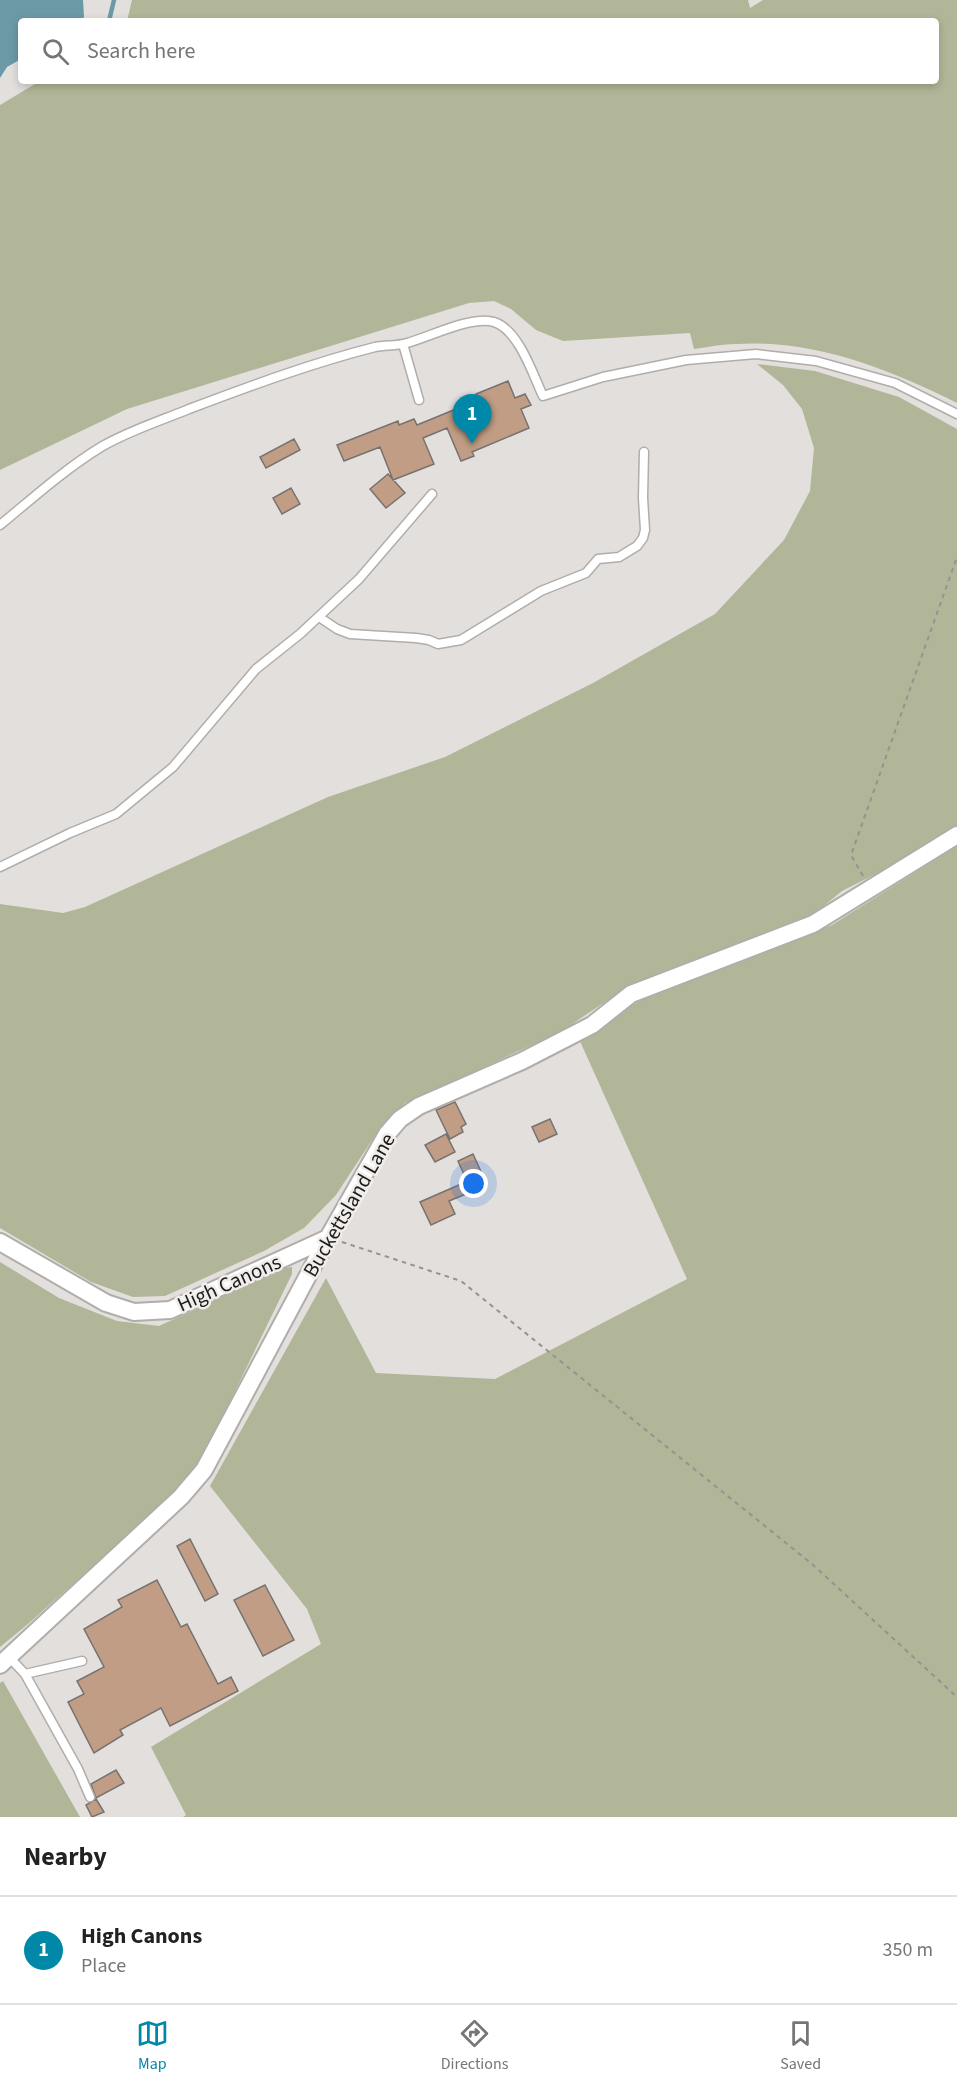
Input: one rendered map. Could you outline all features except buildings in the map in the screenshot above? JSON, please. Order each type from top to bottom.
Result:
[{"type":"street","name":"Buckettsland Lane","points":[[5,1661],[181,1497],[204,1470],[328,1238],[387,1134],[400,1119],[419,1106],[522,1061],[592,1025],[631,994],[813,924],[957,835]]},
{"type":"street","name":"High Canons","points":[[0,1242],[106,1303],[134,1312],[170,1310],[328,1238]]},
{"type":"lane","points":[[0,525],[79,461],[103,446],[145,426],[252,385],[329,360],[378,347],[403,344],[470,321],[494,322],[504,327],[515,338],[543,396],[603,376],[686,360],[756,354],[816,361],[895,383],[957,414]]},
{"type":"lane","points":[[403,344],[419,400]]},
{"type":"lane","points":[[319,617],[337,629],[350,634],[416,638],[438,644],[461,640],[541,591],[586,573],[598,559],[619,556],[637,546],[645,530],[643,498],[645,452]]},
{"type":"lane","points":[[0,867],[70,833],[116,814],[173,767],[256,669],[319,617],[359,579],[432,494]]},
{"type":"lane","points":[[5,1661],[25,1674],[78,1769],[90,1797]]},
{"type":"lane","points":[[25,1674],[82,1661]]},
{"type":"path","points":[[870,889],[851,855],[957,556]]},
{"type":"path","points":[[328,1238],[461,1281],[812,1564],[957,1697]]},
{"type":"green space","points":[[132,0],[748,0],[750,8],[763,0],[957,0],[957,403],[877,368],[850,359],[793,346],[731,344],[694,349],[690,333],[563,341],[536,330],[511,309],[494,301],[469,303],[127,409],[0,470],[0,105],[35,84],[939,84],[939,18],[128,18]]},
{"type":"green space","points":[[757,364],[815,371],[899,397],[957,429],[957,825],[911,856],[842,891],[804,922],[632,984],[560,1032],[405,1103],[374,1137],[336,1195],[304,1228],[264,1251],[165,1296],[133,1297],[91,1282],[0,1228],[0,904],[63,913],[85,907],[328,797],[445,757],[593,683],[715,614],[784,540],[810,491],[814,448],[802,409],[783,385]]},
{"type":"green space","points":[[957,846],[957,1817],[183,1817],[186,1815],[151,1747],[321,1644],[307,1609],[210,1486],[326,1278],[376,1373],[495,1379],[687,1279],[579,1039],[642,999],[832,925]]},
{"type":"green space","points":[[0,1262],[59,1298],[117,1321],[159,1326],[285,1268],[292,1267],[292,1274],[202,1459],[178,1490],[0,1647]]},
{"type":"green space","points":[[3,1681],[80,1817],[0,1817],[0,1683]]},
{"type":"water","points":[[0,0],[83,0],[83,18],[18,18],[18,61],[7,67],[0,78]]},
{"type":"waterway","points":[[110,18],[114,0]]},
{"type":"place","name":"High Canons","points":[[472,444]]}]
